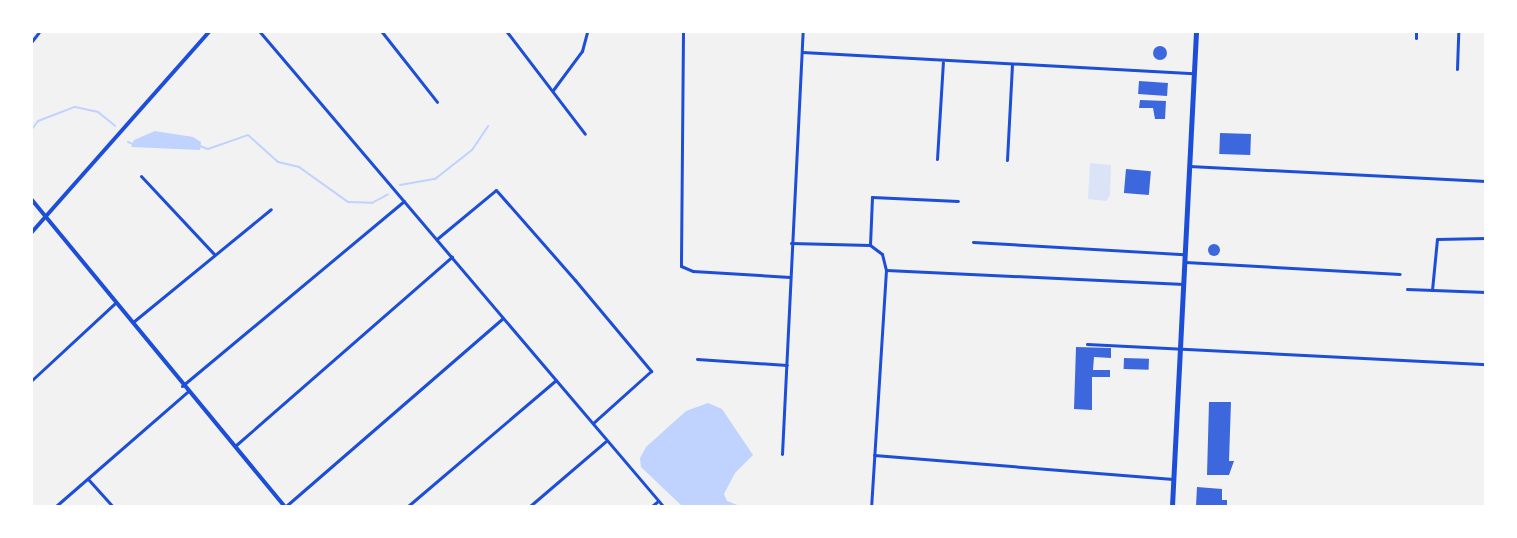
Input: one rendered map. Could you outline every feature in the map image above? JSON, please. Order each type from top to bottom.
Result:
[{"type":"main road","points":[[1172,507],[1196,32]]},
{"type":"street","points":[[32,41],[39,32]]},
{"type":"street","points":[[32,232],[209,32]]},
{"type":"street","points":[[260,32],[593,423],[605,442],[663,507]]},
{"type":"street","points":[[382,32],[437,102]]},
{"type":"street","points":[[507,32],[585,134]]},
{"type":"street","points":[[553,90],[582,51],[587,32]]},
{"type":"street","points":[[683,32],[681,266],[693,271],[790,277]]},
{"type":"street","points":[[782,454],[803,32]]},
{"type":"street","points":[[1416,32],[1416,38]]},
{"type":"street","points":[[1457,69],[1458,32]]},
{"type":"street","points":[[802,52],[943,62],[1193,73]]},
{"type":"street","points":[[937,159],[943,62]]},
{"type":"street","points":[[1007,160],[1012,65]]},
{"type":"street","points":[[1189,166],[1485,181]]},
{"type":"street","points":[[141,176],[214,254]]},
{"type":"street","points":[[437,239],[496,190],[575,279],[651,371],[593,423]]},
{"type":"street","points":[[870,245],[872,197],[958,201]]},
{"type":"street","points":[[32,200],[114,304],[285,507],[502,318]]},
{"type":"street","points":[[182,386],[404,201]]},
{"type":"street","points":[[132,324],[271,209]]},
{"type":"street","points":[[1432,290],[1437,239],[1485,238]]},
{"type":"street","points":[[973,242],[1186,254]]},
{"type":"street","points":[[791,243],[870,245],[882,254],[886,270],[871,507]]},
{"type":"street","points":[[234,446],[452,257]]},
{"type":"street","points":[[1185,262],[1400,274]]},
{"type":"street","points":[[886,270],[1184,284]]},
{"type":"street","points":[[1407,289],[1485,292]]},
{"type":"street","points":[[32,380],[114,304]]},
{"type":"street","points":[[1087,344],[1485,364]]},
{"type":"street","points":[[697,359],[787,364]]},
{"type":"street","points":[[408,507],[556,380]]},
{"type":"street","points":[[56,507],[187,392]]},
{"type":"street","points":[[530,507],[605,442]]},
{"type":"street","points":[[874,454],[1173,479]]},
{"type":"street","points":[[88,479],[112,507]]},
{"type":"street","points":[[652,507],[658,501]]},
{"type":"shaded area","points":[[1090,163],[1111,165],[1110,196],[1106,201],[1088,199]]},
{"type":"water","points":[[155,131],[193,137],[201,142],[200,150],[131,147],[134,140]]},
{"type":"water","points":[[708,403],[722,409],[753,455],[735,473],[724,494],[727,501],[740,506],[682,506],[641,467],[640,458],[646,447],[686,411]]},
{"type":"building","points":[[1157,46],[1163,46],[1167,53],[1163,60],[1157,60],[1153,56],[1153,50]]},
{"type":"building","points":[[1139,81],[1168,83],[1167,96],[1138,94]]},
{"type":"building","points":[[1140,100],[1166,101],[1165,119],[1155,119],[1153,108],[1139,108]]},
{"type":"building","points":[[1220,133],[1251,134],[1250,155],[1219,154]]},
{"type":"building","points":[[1126,169],[1151,171],[1149,195],[1124,193]]},
{"type":"building","points":[[1216,244],[1219,245],[1219,255],[1212,256],[1209,255],[1208,248],[1209,245]]},
{"type":"building","points":[[1076,347],[1111,348],[1111,358],[1094,357],[1093,370],[1110,370],[1110,377],[1092,377],[1092,410],[1074,409]]},
{"type":"building","points":[[1124,358],[1149,359],[1149,370],[1124,369]]},
{"type":"building","points":[[1209,402],[1231,402],[1229,461],[1234,461],[1229,475],[1207,475]]},
{"type":"building","points":[[1197,487],[1222,489],[1222,500],[1227,500],[1227,506],[1196,506]]},
{"type":"waterway","points":[[32,129],[38,121],[75,107],[98,112],[115,126]]},
{"type":"waterway","points":[[400,185],[435,179],[472,150],[488,126]]},
{"type":"waterway","points":[[200,146],[208,149],[248,135],[278,162],[299,167],[348,202],[372,203],[388,194]]},
{"type":"waterway","points":[[128,142],[133,144]]}]
